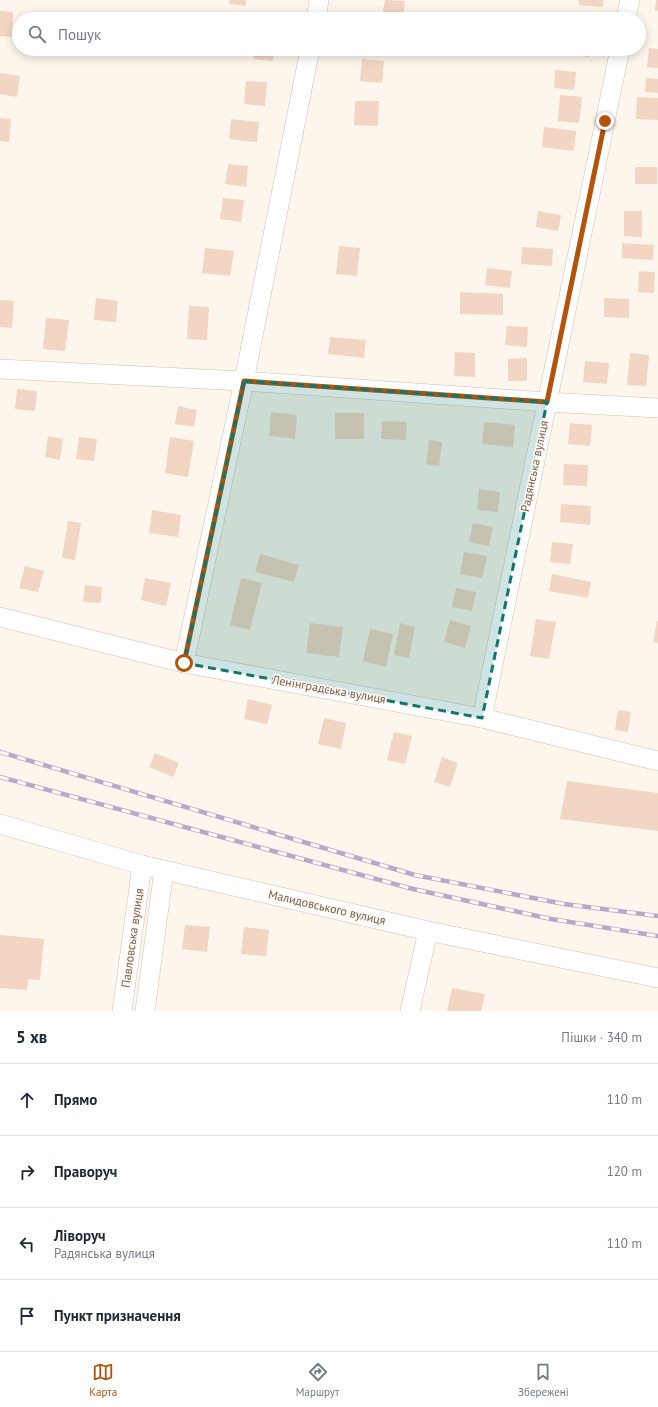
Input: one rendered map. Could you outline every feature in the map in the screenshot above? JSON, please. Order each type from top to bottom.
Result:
[{"type":"street","points":[[317,12],[319,0]]},
{"type":"street","points":[[627,12],[630,0]]},
{"type":"street","points":[[184,663],[244,381],[309,56]]},
{"type":"street","name":"Радянська вулиця","points":[[482,718],[619,56]]},
{"type":"street","points":[[0,369],[244,381],[547,402],[658,408]]},
{"type":"street","name":"Ленінградська вулиця","points":[[0,617],[184,663],[482,718],[658,761]]},
{"type":"street","name":"Малидовського вулиця","points":[[0,824],[142,865],[428,931],[658,978]]},
{"type":"street","name":"Павловська вулиця","points":[[122,1011],[142,865]]},
{"type":"street","name":"Павловська вулиця","points":[[145,1011],[164,870]]},
{"type":"street","points":[[410,1011],[428,931]]},
{"type":"highlighted area","points":[[244,381],[547,402],[482,718],[184,663]]},
{"type":"building","points":[[230,0],[246,0],[246,6],[229,4]]},
{"type":"building","points":[[385,0],[405,1],[404,12],[383,12]]},
{"type":"building","points":[[579,0],[603,0],[603,7],[579,5]]},
{"type":"building","points":[[656,0],[658,0],[658,11],[655,10]]},
{"type":"building","points":[[0,11],[13,12],[12,37],[0,36]]},
{"type":"building","points":[[649,48],[658,49],[658,68],[647,67]]},
{"type":"building","points":[[253,56],[274,56],[273,61],[253,59]]},
{"type":"building","points":[[362,59],[384,61],[382,83],[360,81]]},
{"type":"building","points":[[555,70],[576,72],[574,90],[554,88]]},
{"type":"building","points":[[0,73],[20,76],[17,97],[0,94]]},
{"type":"building","points":[[646,78],[658,79],[658,93],[645,92]]},
{"type":"building","points":[[246,81],[267,82],[265,106],[244,104]]},
{"type":"building","points":[[560,95],[582,97],[579,123],[558,121]]},
{"type":"building","points":[[637,97],[658,98],[658,120],[636,119]]},
{"type":"building","points":[[355,101],[379,101],[378,126],[354,125]]},
{"type":"building","points":[[0,118],[11,119],[9,142],[0,141]]},
{"type":"building","points":[[231,119],[259,122],[257,142],[229,139]]},
{"type":"building","points":[[544,127],[576,131],[574,151],[542,147]]},
{"type":"building","points":[[228,164],[248,166],[246,187],[225,184]]},
{"type":"building","points":[[635,167],[657,167],[657,184],[635,184]]},
{"type":"building","points":[[223,198],[244,200],[241,222],[220,219]]},
{"type":"building","points":[[538,211],[561,215],[558,231],[536,227]]},
{"type":"building","points":[[624,211],[642,211],[642,237],[624,236]]},
{"type":"building","points":[[622,243],[654,245],[653,260],[622,258]]},
{"type":"building","points":[[339,246],[360,248],[357,276],[336,274]]},
{"type":"building","points":[[522,247],[553,249],[552,266],[521,264]]},
{"type":"building","points":[[205,248],[234,251],[230,276],[202,273]]},
{"type":"building","points":[[487,268],[512,271],[510,288],[485,285]]},
{"type":"building","points":[[639,271],[655,272],[654,293],[638,292]]},
{"type":"building","points":[[460,292],[503,294],[503,315],[460,314]]},
{"type":"building","points":[[96,298],[118,301],[116,322],[94,320]]},
{"type":"building","points":[[604,298],[629,299],[629,318],[604,317]]},
{"type":"building","points":[[0,300],[14,301],[12,328],[0,327]]},
{"type":"building","points":[[189,306],[209,307],[207,340],[187,339]]},
{"type":"building","points":[[46,318],[69,320],[65,351],[43,349]]},
{"type":"building","points":[[507,326],[528,327],[527,347],[505,345]]},
{"type":"building","points":[[330,337],[366,340],[364,358],[328,354]]},
{"type":"building","points":[[455,352],[475,353],[475,377],[454,376]]},
{"type":"building","points":[[630,353],[649,355],[646,386],[627,385]]},
{"type":"building","points":[[527,358],[527,381],[508,381],[508,359]]},
{"type":"building","points":[[585,361],[609,363],[607,384],[583,382]]},
{"type":"building","points":[[17,389],[37,391],[35,411],[15,409]]},
{"type":"building","points":[[178,406],[197,410],[194,427],[175,424]]},
{"type":"building","points":[[271,412],[297,415],[295,439],[269,436]]},
{"type":"building","points":[[335,413],[364,413],[364,439],[335,439]]},
{"type":"building","points":[[382,421],[407,422],[406,440],[381,439]]},
{"type":"building","points":[[484,422],[515,425],[513,447],[482,444]]},
{"type":"building","points":[[570,423],[592,425],[590,446],[568,444]]},
{"type":"building","points":[[48,436],[63,439],[60,460],[45,457]]},
{"type":"building","points":[[79,437],[97,439],[94,461],[76,459]]},
{"type":"building","points":[[170,437],[194,441],[188,477],[165,473]]},
{"type":"building","points":[[429,440],[442,442],[439,466],[426,464]]},
{"type":"building","points":[[564,464],[588,465],[587,486],[563,485]]},
{"type":"building","points":[[479,489],[500,492],[498,512],[477,510]]},
{"type":"building","points":[[561,504],[591,506],[590,525],[560,522]]},
{"type":"building","points":[[152,510],[181,515],[178,537],[149,533]]},
{"type":"building","points":[[68,521],[81,523],[75,560],[62,558]]},
{"type":"building","points":[[473,523],[493,527],[489,546],[469,542]]},
{"type":"building","points":[[552,542],[573,544],[570,564],[550,562]]},
{"type":"building","points":[[464,552],[487,556],[482,578],[460,574]]},
{"type":"building","points":[[260,554],[299,565],[294,582],[255,572]]},
{"type":"building","points":[[25,566],[44,571],[38,592],[19,588]]},
{"type":"building","points":[[552,574],[591,582],[588,598],[549,591]]},
{"type":"building","points":[[145,578],[171,583],[166,606],[141,600]]},
{"type":"building","points":[[241,578],[262,583],[250,630],[230,625]]},
{"type":"building","points":[[85,585],[102,587],[101,603],[83,602]]},
{"type":"building","points":[[456,588],[476,592],[472,611],[452,607]]},
{"type":"building","points":[[536,619],[556,622],[549,659],[530,656]]},
{"type":"building","points":[[450,620],[471,626],[465,648],[444,642]]},
{"type":"building","points":[[658,621],[658,643],[653,642]]},
{"type":"building","points":[[310,623],[343,627],[339,657],[306,653]]},
{"type":"building","points":[[400,623],[415,627],[409,658],[394,655]]},
{"type":"building","points":[[370,629],[393,634],[386,667],[363,661]]},
{"type":"building","points":[[248,699],[272,705],[267,724],[244,719]]},
{"type":"building","points":[[618,710],[631,712],[628,732],[615,730]]},
{"type":"building","points":[[324,718],[346,723],[341,749],[318,744]]},
{"type":"building","points":[[394,732],[412,736],[405,764],[387,760]]},
{"type":"building","points":[[155,753],[179,763],[173,777],[149,767]]},
{"type":"building","points":[[442,757],[458,763],[450,787],[434,782]]},
{"type":"building","points":[[567,781],[658,793],[658,831],[560,819]]},
{"type":"building","points":[[185,925],[210,927],[207,952],[182,949]]},
{"type":"building","points":[[244,927],[269,930],[266,956],[241,954]]},
{"type":"building","points":[[0,935],[44,939],[40,980],[28,979],[27,990],[0,988]]},
{"type":"building","points":[[452,988],[485,994],[481,1011],[447,1011]]},
{"type":"railway","points":[[0,752],[415,875],[564,904],[658,916]]},
{"type":"railway","points":[[0,777],[413,889],[551,919],[658,936]]},
{"type":"route","points":[[184,663],[244,381],[547,402],[605,121]]}]
